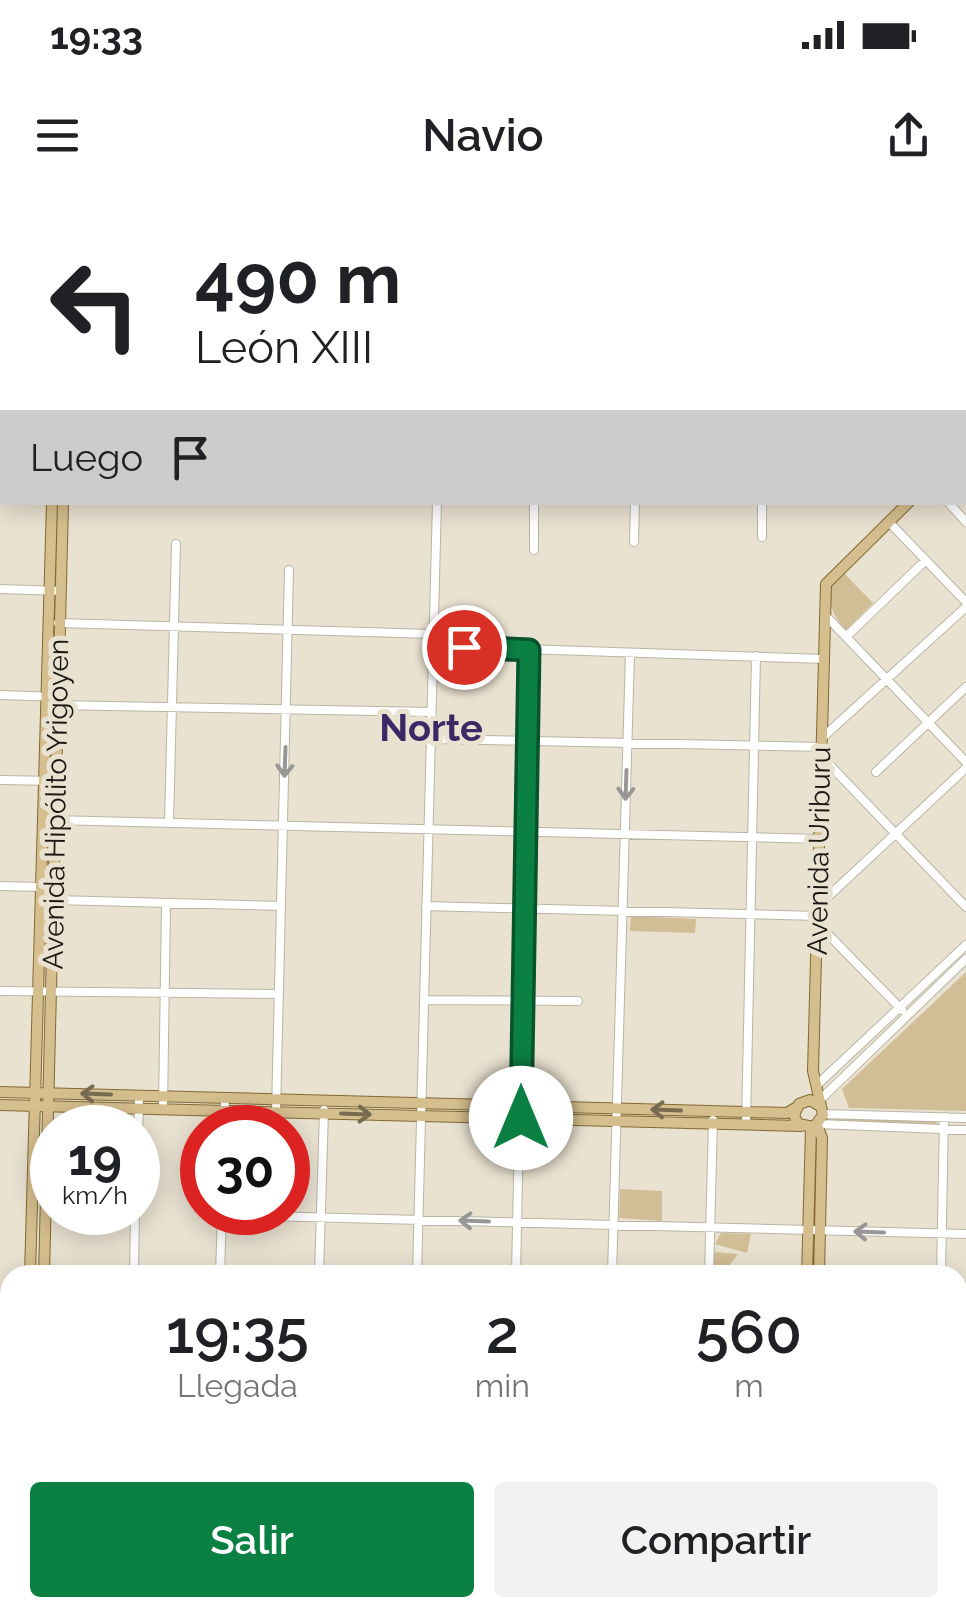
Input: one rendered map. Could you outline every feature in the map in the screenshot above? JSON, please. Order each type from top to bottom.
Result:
[{"type":"main road","name":"Avenida Hipólito Yrigoyen","points":[[34,1105],[44,781],[52,701],[52,505]]},
{"type":"main road","name":"Avenida Hipólito Yrigoyen","points":[[54,590],[63,505]]},
{"type":"main road","name":"Avenida Uriburu","points":[[816,1117],[817,1085],[813,1071],[828,580],[906,505]]},
{"type":"main road","name":"Avenida Hipólito Yrigoyen","points":[[48,1105],[57,820],[52,701]]},
{"type":"main road","points":[[310,1113],[713,1124],[787,1113],[817,1085]]},
{"type":"main road","points":[[0,1092],[163,1096],[230,1105]]},
{"type":"main road","points":[[163,1109],[276,1099],[714,1111],[746,1118],[816,1117]]},
{"type":"main road","points":[[798,1105],[810,1100],[816,1117],[814,1230],[818,1265]]},
{"type":"main road","points":[[0,1105],[30,1106]]},
{"type":"main road","points":[[798,1105],[796,1119],[816,1117]]},
{"type":"main road","points":[[808,1265],[814,1230]]},
{"type":"main road","name":"Avenida Hipólito Yrigoyen","points":[[30,1265],[31,1235]]},
{"type":"main road","name":"Avenida Hipólito Yrigoyen","points":[[44,1265],[45,1235]]},
{"type":"street","points":[[417,1265],[437,505]]},
{"type":"street","points":[[534,505],[534,550]]},
{"type":"street","points":[[634,542],[635,505]]},
{"type":"street","points":[[762,505],[762,537]]},
{"type":"street","points":[[822,748],[887,678],[966,604],[889,522]]},
{"type":"street","points":[[169,822],[176,544]]},
{"type":"street","points":[[848,635],[926,560]]},
{"type":"street","points":[[276,1105],[289,570]]},
{"type":"street","points":[[0,589],[54,590]]},
{"type":"street","points":[[818,915],[966,765],[826,615]]},
{"type":"street","points":[[54,622],[433,634]]},
{"type":"street","points":[[432,646],[824,659]]},
{"type":"street","points":[[516,1265],[529,650]]},
{"type":"street","points":[[612,1265],[630,652]]},
{"type":"street","points":[[746,1118],[756,656]]},
{"type":"street","points":[[876,772],[966,687]]},
{"type":"street","points":[[0,695],[172,708],[431,712]]},
{"type":"street","points":[[430,738],[822,748],[966,907]]},
{"type":"street","points":[[0,780],[57,781]]},
{"type":"street","points":[[43,820],[820,839]]},
{"type":"street","points":[[0,886],[40,887],[55,900],[281,906]]},
{"type":"street","points":[[163,1109],[166,904]]},
{"type":"street","points":[[426,906],[818,915],[903,1012]]},
{"type":"street","points":[[816,1117],[903,1012],[966,945]]},
{"type":"street","points":[[817,1085],[966,958]]},
{"type":"street","points":[[0,991],[278,994]]},
{"type":"street","points":[[424,1000],[578,1001]]},
{"type":"street","points":[[138,1096],[139,1105]]},
{"type":"street","points":[[320,1265],[324,1100]]},
{"type":"street","points":[[709,1265],[714,1111]]},
{"type":"street","points":[[816,1117],[966,1118]]},
{"type":"street","points":[[816,1117],[966,1130]]},
{"type":"street","points":[[941,1265],[944,1118]]},
{"type":"street","points":[[310,1216],[966,1234]]},
{"type":"street","points":[[134,1265],[135,1235]]},
{"type":"street","points":[[220,1265],[221,1235]]},
{"type":"shaded area","points":[[842,571],[873,603],[846,630],[830,601],[832,586]]},
{"type":"shaded area","points":[[631,916],[696,919],[695,933],[630,931]]},
{"type":"shaded area","points":[[966,972],[966,1111],[849,1108],[842,1089]]},
{"type":"shaded area","points":[[827,1117],[937,1119],[937,1127],[827,1125]]},
{"type":"shaded area","points":[[620,1189],[662,1191],[662,1221],[619,1218]]},
{"type":"shaded area","points":[[721,1233],[751,1234],[747,1253],[715,1244]]},
{"type":"shaded area","points":[[714,1252],[738,1254],[730,1265],[713,1265]]},
{"type":"district","name":"Norte","points":[[431,727]]},
{"type":"route","points":[[464,647],[529,650],[521,1118]]}]
